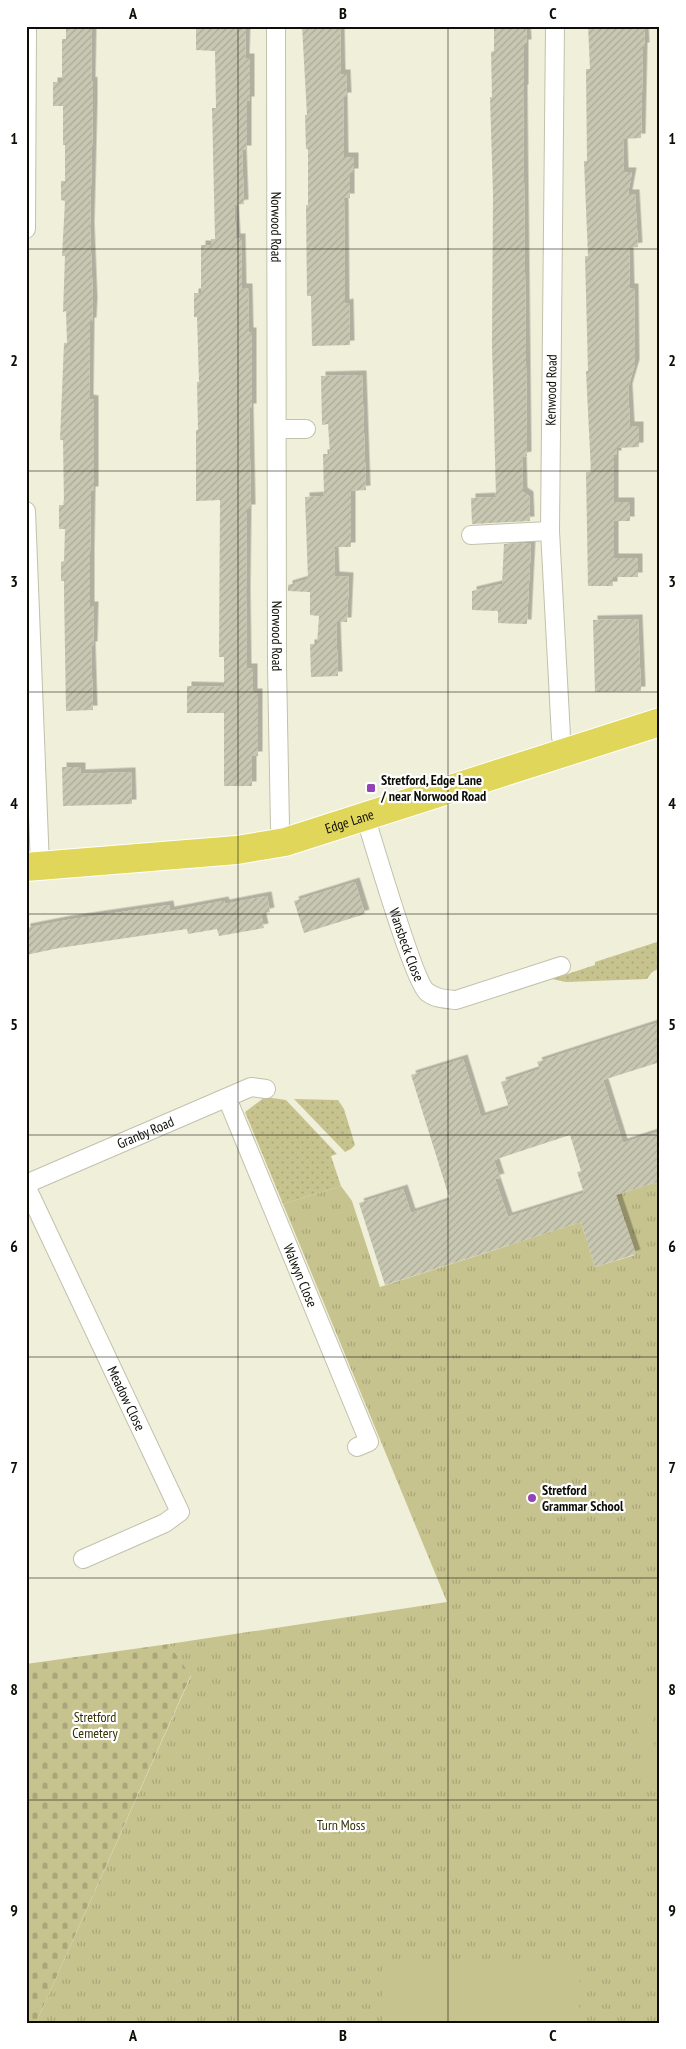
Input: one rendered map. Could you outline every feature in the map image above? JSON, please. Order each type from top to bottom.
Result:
[{"type":"highway","name":"Edge Lane","points":[[33,866],[237,850],[285,842],[660,722]]},
{"type":"street","points":[[26,229],[27,26]]},
{"type":"street","name":"Norwood Road","points":[[276,26],[278,666],[280,826],[285,842]]},
{"type":"street","name":"Kenwood Road","points":[[555,26],[550,531],[561,737],[566,752]]},
{"type":"street","points":[[278,429],[306,429]]},
{"type":"street","points":[[26,510],[38,814],[33,866]]},
{"type":"street","points":[[471,535],[550,531]]},
{"type":"street","name":"Wansbeck Close","points":[[365,816],[402,934],[426,992],[439,998],[456,1000],[561,966]]},
{"type":"street","name":"Granby Road","points":[[26,1185],[251,1087],[266,1089]]},
{"type":"street","name":"Walwyn Close","points":[[227,1098],[369,1442],[357,1447]]},
{"type":"street","name":"Meadow Close","points":[[26,1185],[180,1512],[165,1524],[83,1559]]},
{"type":"green space","points":[[660,941],[660,974],[658,969],[652,972],[647,979],[566,982],[552,979],[595,965],[595,962]]},
{"type":"green space","points":[[265,1097],[286,1100],[337,1154],[331,1156],[341,1186],[283,1204],[245,1112]]},
{"type":"green space","points":[[294,1099],[338,1100],[344,1109],[355,1145],[345,1152]]},
{"type":"green space","name":"Turn Moss","points":[[660,1181],[660,2023],[36,2023],[191,1676],[169,1644],[447,1602],[283,1204],[341,1186],[352,1201],[380,1287],[581,1222],[595,1267],[635,1255],[616,1195]]},
{"type":"green space","name":"Stretford Cemetery","points":[[169,1644],[191,1675],[36,2023],[26,2023],[26,1664]]},
{"type":"green space","points":[[660,1666],[660,1694],[655,1707],[652,1728],[656,1757],[660,1769],[660,1796],[644,1763],[639,1731],[640,1714],[644,1698],[650,1682]]},
{"type":"green space","points":[[383,1962],[580,1962],[579,2023],[383,2023]]},
{"type":"building","points":[[196,26],[246,26],[245,58],[250,58],[250,101],[247,101],[247,150],[242,150],[244,204],[234,205],[236,238],[241,238],[242,288],[248,288],[249,332],[252,332],[252,408],[249,408],[251,509],[247,509],[247,668],[253,668],[253,693],[258,693],[258,756],[252,756],[252,786],[224,786],[224,713],[187,713],[187,686],[224,687],[224,657],[219,657],[220,500],[196,501],[197,382],[199,382],[197,317],[194,317],[194,293],[201,293],[201,245],[211,245],[211,239],[215,239],[212,108],[216,108],[215,51],[196,50]]},
{"type":"building","points":[[302,26],[340,26],[341,74],[346,74],[347,97],[343,97],[344,157],[354,157],[354,173],[350,173],[350,198],[344,198],[345,304],[349,303],[350,345],[312,346],[311,296],[307,296],[306,205],[308,205],[308,149],[306,149],[305,115],[307,115]]},
{"type":"building","points":[[494,26],[526,26],[527,44],[524,44],[523,89],[527,456],[522,457],[523,492],[529,496],[530,521],[472,524],[471,498],[496,497],[492,346],[493,194],[490,97],[492,97],[491,52],[494,51]]},
{"type":"building","points":[[588,26],[644,26],[645,47],[643,47],[641,138],[623,139],[624,172],[632,172],[628,194],[635,194],[638,247],[629,248],[630,288],[634,288],[635,364],[628,388],[630,426],[639,426],[639,447],[617,448],[617,455],[614,455],[614,502],[630,502],[630,521],[614,521],[614,558],[638,558],[638,577],[613,577],[613,586],[588,586],[586,472],[591,472],[586,371],[588,371],[585,256],[588,256],[584,161],[587,161],[586,69],[590,69]]},
{"type":"building","points":[[66,29],[92,29],[91,82],[93,81],[93,106],[90,227],[93,302],[92,322],[90,322],[89,399],[94,400],[94,491],[91,491],[90,606],[94,606],[93,646],[91,646],[93,710],[66,711],[64,581],[61,581],[65,529],[59,529],[59,505],[64,505],[63,440],[60,440],[64,343],[67,343],[66,311],[63,312],[65,256],[62,256],[65,201],[61,200],[61,181],[65,181],[65,145],[63,145],[63,106],[53,106],[53,82],[62,82],[62,39],[66,39]]},
{"type":"building","points":[[362,375],[366,490],[351,491],[351,547],[334,547],[335,576],[349,577],[347,622],[336,622],[338,676],[311,677],[310,644],[317,644],[319,616],[310,615],[310,592],[288,591],[288,585],[308,579],[305,497],[324,496],[323,454],[330,454],[328,424],[322,425],[321,376]]},
{"type":"building","points":[[531,543],[527,624],[498,623],[498,611],[472,610],[472,591],[502,584],[504,544]]},
{"type":"building","points":[[638,619],[641,691],[595,692],[593,620]]},
{"type":"building","points":[[62,767],[81,767],[81,774],[131,772],[132,804],[63,806]]},
{"type":"building","points":[[355,882],[365,914],[304,933],[294,901]]},
{"type":"building","points":[[267,896],[270,912],[261,914],[264,928],[219,936],[217,929],[188,934],[187,929],[59,948],[26,955],[26,928],[169,905],[170,911],[224,901],[225,904]]},
{"type":"building","points":[[660,1022],[660,1062],[603,1080],[623,1143],[660,1131],[660,1181],[616,1195],[636,1254],[595,1267],[581,1222],[385,1285],[359,1203],[403,1189],[411,1213],[450,1200],[411,1075],[463,1059],[481,1117],[509,1108],[501,1082],[540,1069],[537,1062]],"holes":[[[570,1135],[581,1171],[577,1172],[584,1193],[508,1217],[495,1179],[500,1178],[494,1160]]]},
{"type":"place","name":"Stretford, Edge Lane / near Norwood Road","points":[[371,788]]},
{"type":"place","name":"Stretford Grammar School","points":[[532,1498]]}]
